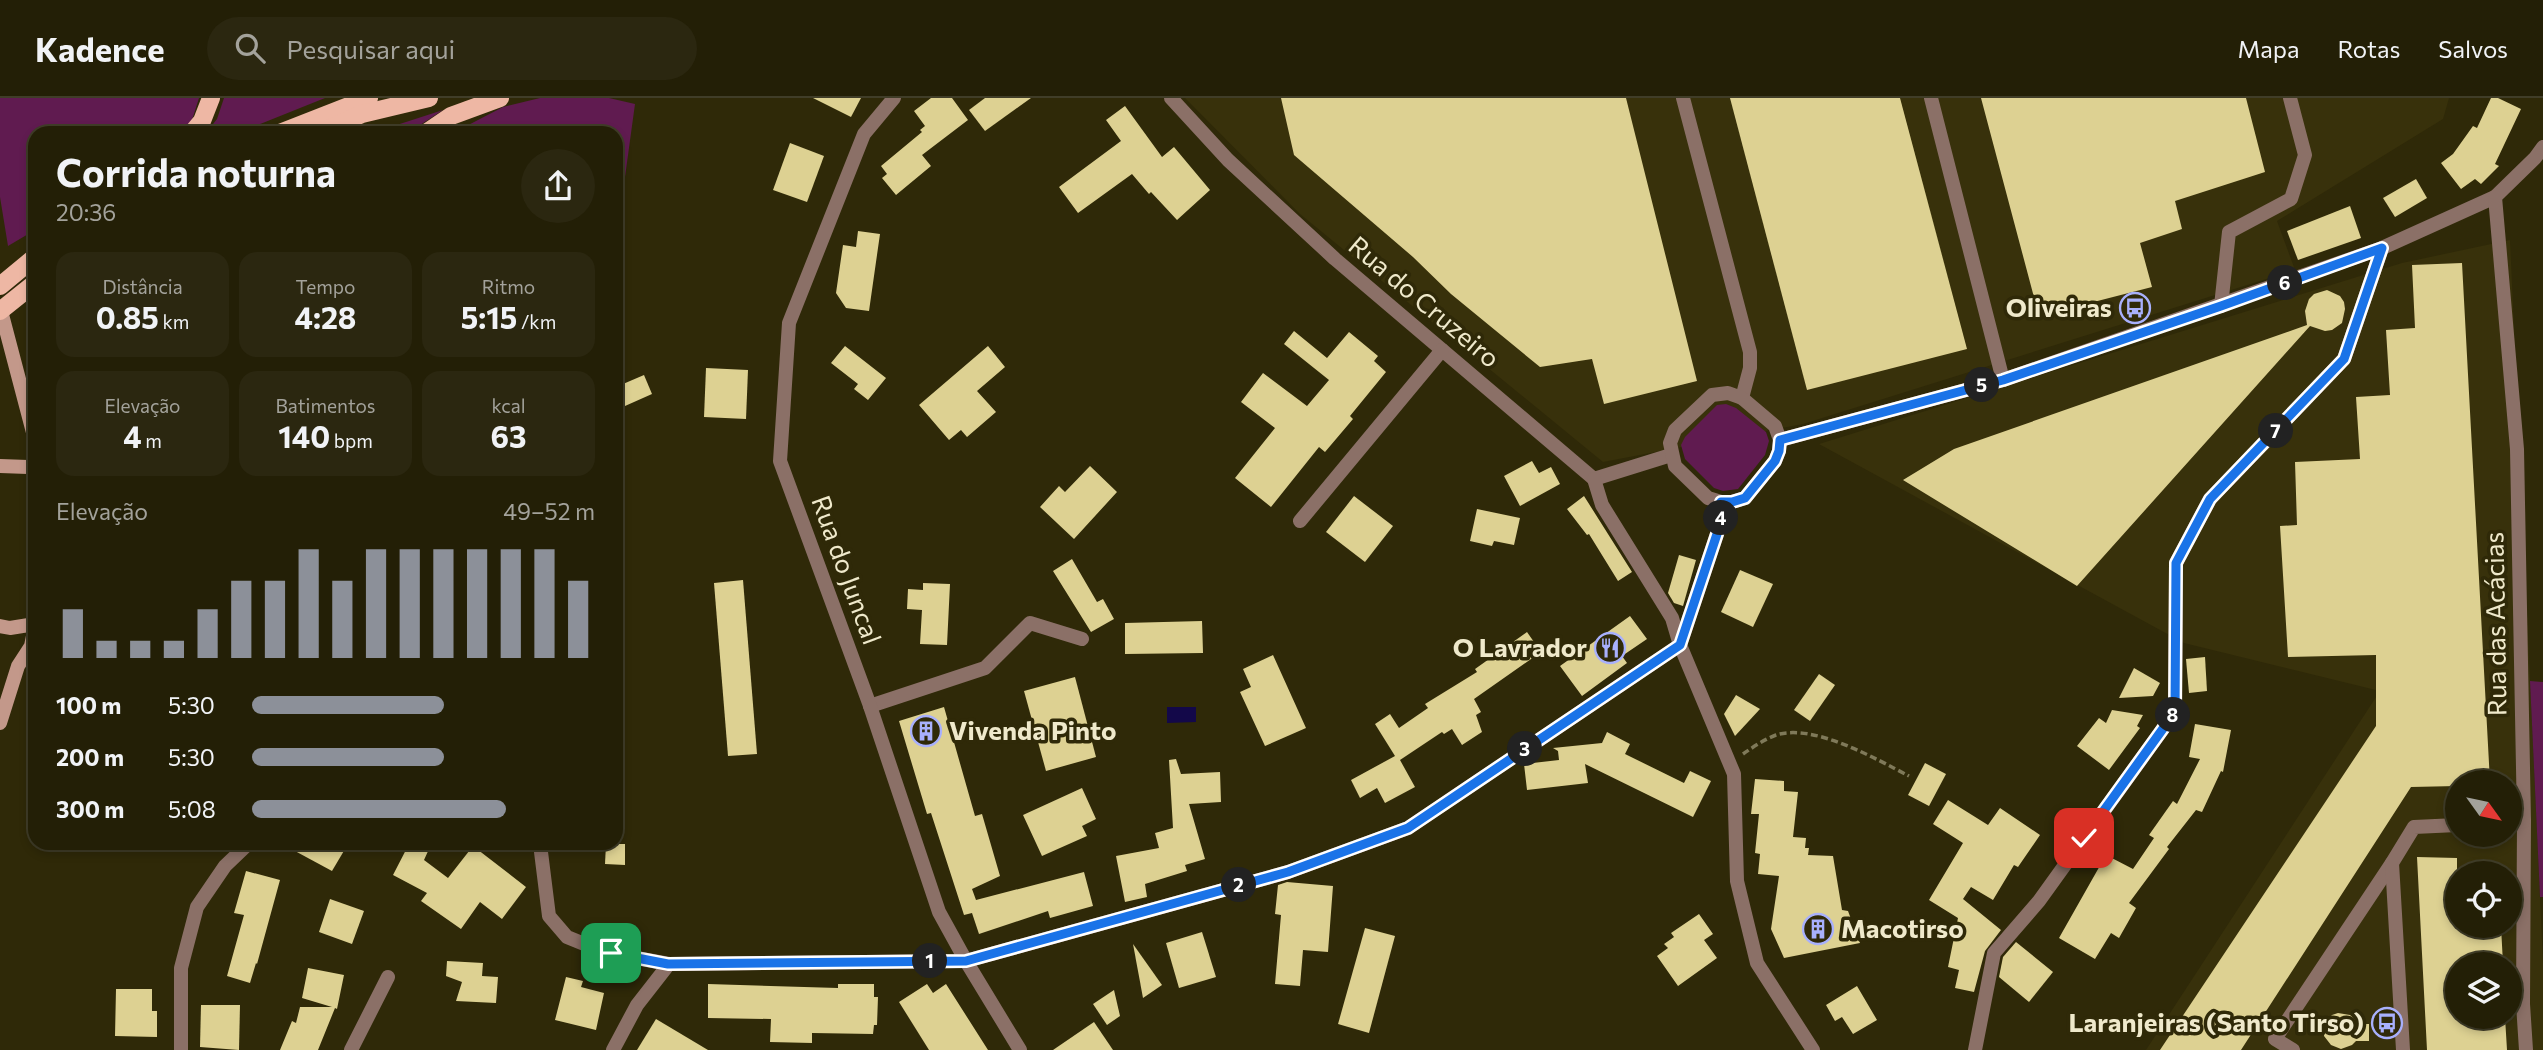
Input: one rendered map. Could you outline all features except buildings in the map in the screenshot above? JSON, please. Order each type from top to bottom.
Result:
[{"type":"main road","points":[[198,126],[211,98]]},
{"type":"main road","points":[[298,126],[369,98]]},
{"type":"main road","points":[[335,126],[362,114],[429,98]]},
{"type":"main road","points":[[436,126],[451,116],[500,98]]},
{"type":"main road","points":[[0,286],[28,263]]},
{"type":"main road","points":[[28,288],[0,309],[28,414]]},
{"type":"main road","points":[[0,466],[28,467]]},
{"type":"main road","points":[[0,626],[28,626]]},
{"type":"main road","points":[[0,723],[18,666],[28,651]]},
{"type":"street","name":"Rua do Juncal","points":[[894,98],[864,134],[789,323],[780,461],[870,706],[939,912],[1020,1050]]},
{"type":"street","name":"Rua do Cruzeiro","points":[[1171,98],[1228,160],[1335,259],[1594,479]]},
{"type":"street","points":[[1683,98],[1750,352],[1750,368],[1742,398]]},
{"type":"street","points":[[1931,98],[2003,380]]},
{"type":"street","points":[[2221,306],[2229,232],[2291,198],[2305,155],[2290,98]]},
{"type":"street","points":[[1780,440],[2003,380],[2382,248],[2496,197],[2535,159],[2543,147]]},
{"type":"street","name":"Rua das Acácias","points":[[2496,197],[2517,449],[2517,770]]},
{"type":"street","points":[[1975,1050],[1994,953],[2039,901],[2175,712],[2176,563],[2210,499],[2344,359],[2382,248]]},
{"type":"street","points":[[1300,521],[1442,350]]},
{"type":"street","points":[[1728,393],[1742,398],[1775,426],[1780,440],[1775,461],[1745,498],[1732,502],[1709,498],[1675,466],[1670,443],[1675,430],[1712,395],[1728,393]]},
{"type":"street","points":[[1671,455],[1594,479],[1602,505],[1672,618],[1680,645],[1734,774],[1737,881],[1757,963],[1813,1050]]},
{"type":"street","points":[[541,850],[549,916],[567,937],[604,952],[668,964],[966,961],[1288,872],[1408,828],[1680,645],[1717,534],[1721,502]]},
{"type":"street","points":[[870,706],[985,668],[1030,624],[1082,639]]},
{"type":"street","points":[[2293,1050],[2275,1039],[2414,827],[2445,826]]},
{"type":"street","name":"Rua das Acácias","points":[[2518,847],[2526,1050]]},
{"type":"street","points":[[181,1050],[181,968],[197,907],[225,866],[242,850]]},
{"type":"street","points":[[2392,863],[2403,1050]]},
{"type":"street","points":[[613,1050],[637,1005],[668,964]]},
{"type":"street","points":[[351,1050],[387,977]]},
{"type":"path","points":[[1730,764],[1777,735],[1801,732],[1833,741],[1909,776]]},
{"type":"shaded area","points":[[0,98],[199,98],[192,120],[187,126],[28,126],[28,234],[8,246],[0,197]]},
{"type":"shaded area","points":[[224,98],[325,98],[255,126],[212,126],[217,119]]},
{"type":"shaded area","points":[[540,98],[609,98],[635,104],[625,177],[623,179],[623,126],[466,126],[503,107]]},
{"type":"shaded area","points":[[1185,98],[2449,98],[2443,119],[2277,221],[2295,270],[1803,424],[1603,462],[1300,214]]},
{"type":"shaded area","points":[[443,110],[419,126],[394,126]]},
{"type":"shaded area","points":[[2510,240],[2543,963],[2543,1050],[2146,1050],[2380,691],[2184,643],[1819,444],[2402,263]]},
{"type":"shaded area","points":[[1726,404],[1736,408],[1766,432],[1769,441],[1765,455],[1738,489],[1723,491],[1714,488],[1685,459],[1681,445],[1685,437],[1717,405]]},
{"type":"shaded area","points":[[2530,681],[2543,682],[2543,897],[2540,897]]},
{"type":"shaded area","points":[[1167,707],[1196,707],[1196,722],[1167,723]]},
{"type":"place","name":"Oliveiras","points":[[2135,308]]},
{"type":"place","name":"O Lavrador","points":[[1610,648]]},
{"type":"place","name":"Vivenda Pinto","points":[[926,731]]},
{"type":"place","name":"Macotirso","points":[[1818,929]]},
{"type":"place","name":"Laranjeiras (Santo Tirso)","points":[[2387,1023]]},
{"type":"route","points":[[611,953],[668,964],[966,961],[1288,872],[1408,828],[1680,645],[1717,534],[1721,502],[1745,498],[1775,461],[1780,440],[2003,380],[2382,248],[2344,359],[2210,499],[2176,563],[2175,712],[2084,838]]}]
